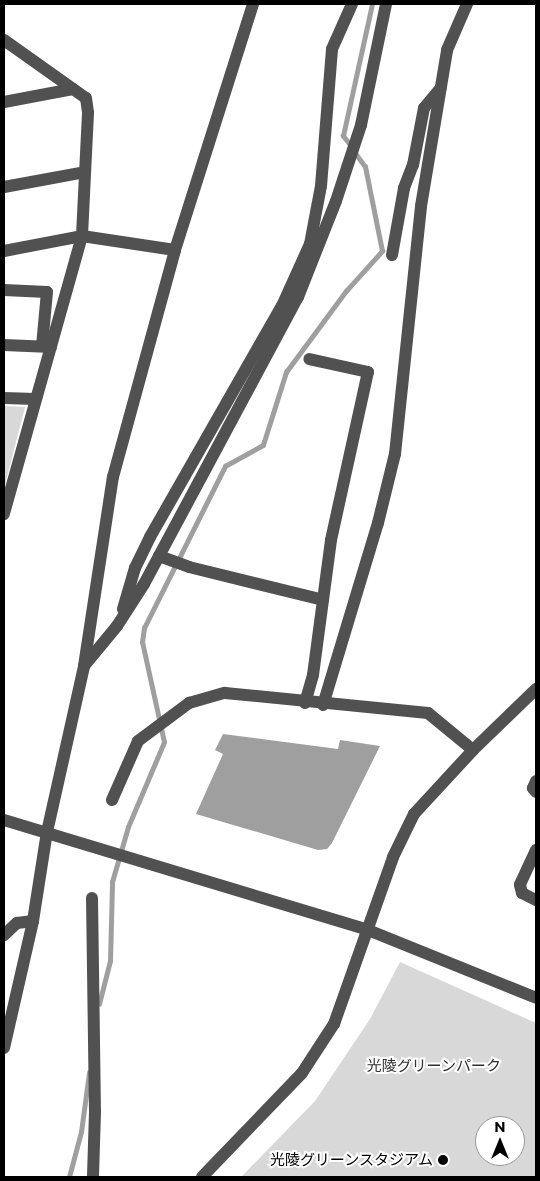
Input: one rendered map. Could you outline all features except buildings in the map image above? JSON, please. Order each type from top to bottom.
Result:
[{"type":"street","points":[[4,1048],[33,921],[47,832],[84,666],[113,478],[176,250],[252,4]]},
{"type":"street","points":[[117,626],[135,568],[150,536],[282,306],[310,244],[321,186],[332,48],[352,4]]},
{"type":"street","points":[[84,666],[117,626],[159,556],[298,298],[336,201],[361,126],[386,4]]},
{"type":"street","points":[[323,705],[378,523],[395,454],[409,304],[447,50],[467,4]]},
{"type":"street","points":[[4,40],[86,98],[88,113],[82,236],[46,347],[35,399],[4,514]]},
{"type":"street","points":[[392,255],[404,188],[413,165],[424,108],[441,88]]},
{"type":"street","points":[[4,102],[73,89]]},
{"type":"street","points":[[4,187],[85,172]]},
{"type":"street","points":[[4,251],[82,236],[176,250]]},
{"type":"street","points":[[4,290],[48,292],[46,347]]},
{"type":"street","points":[[4,345],[46,347]]},
{"type":"street","points":[[305,703],[313,675],[331,540],[368,372],[309,359]]},
{"type":"street","points":[[4,398],[35,399]]},
{"type":"street","points":[[159,556],[189,567],[323,600]]},
{"type":"street","points":[[202,1177],[283,1094],[318,1051],[334,1024],[403,833],[424,802],[473,750],[536,689]]},
{"type":"street","points":[[112,800],[138,741],[189,703],[225,693],[323,705],[405,708],[428,713],[473,750]]},
{"type":"street","points":[[536,781],[533,788],[536,792]]},
{"type":"street","points":[[4,820],[368,930],[536,998]]},
{"type":"street","points":[[536,850],[520,889],[536,900]]},
{"type":"street","points":[[92,898],[95,1112],[93,1177]]},
{"type":"street","points":[[4,935],[17,923],[33,921]]},
{"type":"green space","points":[[4,406],[25,407],[4,489]]},
{"type":"green space","name":"光陵グリーンパーク","points":[[400,962],[536,1023],[536,1177],[241,1177],[315,1101],[370,1019]]},
{"type":"shaded area","points":[[223,734],[338,749],[340,740],[380,746],[332,843],[327,849],[318,850],[196,814],[223,754],[215,750]]},
{"type":"waterway","points":[[351,146],[343,136],[372,4]]},
{"type":"waterway","points":[[99,1004],[110,961],[112,882],[128,827],[164,742],[142,642],[144,628],[225,466],[263,445],[286,372],[346,291],[382,251],[365,167],[355,153]]},
{"type":"waterway","points":[[69,1177],[81,1132],[89,1073]]},
{"type":"place","name":"光陵グリーンスタジアム","points":[[443,1160]]}]
